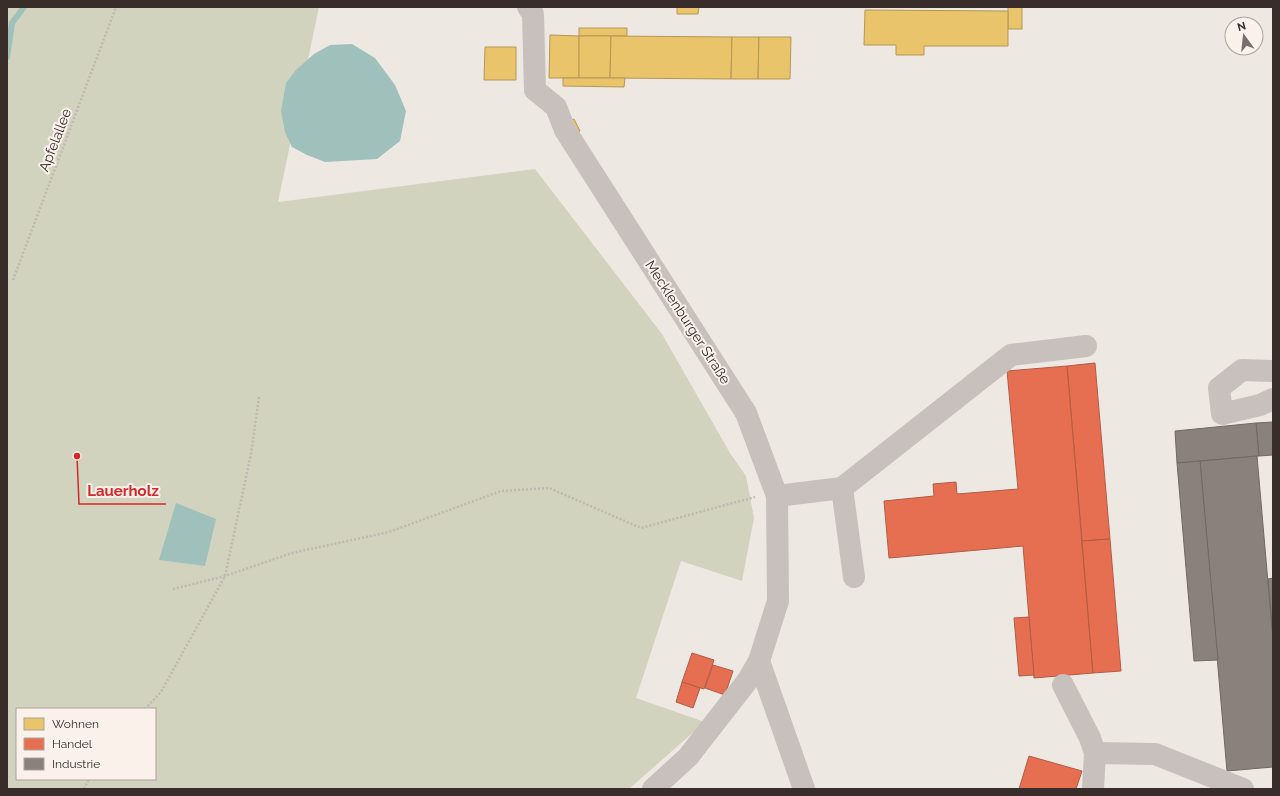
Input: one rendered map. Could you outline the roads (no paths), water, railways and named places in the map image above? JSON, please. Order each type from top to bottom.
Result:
[{"type":"street","name":"Mecklenburger Straße","points":[[528,7],[533,14],[535,90],[556,108],[565,130],[746,413],[778,496],[778,601],[759,661],[748,680],[688,757],[653,789]]},
{"type":"street","points":[[778,496],[842,488],[1011,355],[1086,346]]},
{"type":"street","points":[[1273,371],[1242,370],[1219,388],[1222,414],[1260,405],[1273,399]]},
{"type":"street","points":[[842,488],[854,577]]},
{"type":"street","points":[[759,661],[804,789]]},
{"type":"street","points":[[1063,685],[1090,738],[1095,752],[1093,789]]},
{"type":"street","points":[[1095,752],[1155,754],[1243,789]]},
{"type":"water","points":[[352,44],[375,58],[395,85],[406,111],[400,141],[377,159],[325,162],[292,147],[285,132],[281,111],[286,83],[296,70],[314,54],[330,45]]},
{"type":"water","points":[[176,503],[216,519],[205,566],[159,560]]},
{"type":"waterway","points":[[7,57],[12,23],[24,7]]},
{"type":"place","name":"Lauerholz","points":[[77,456]]}]
